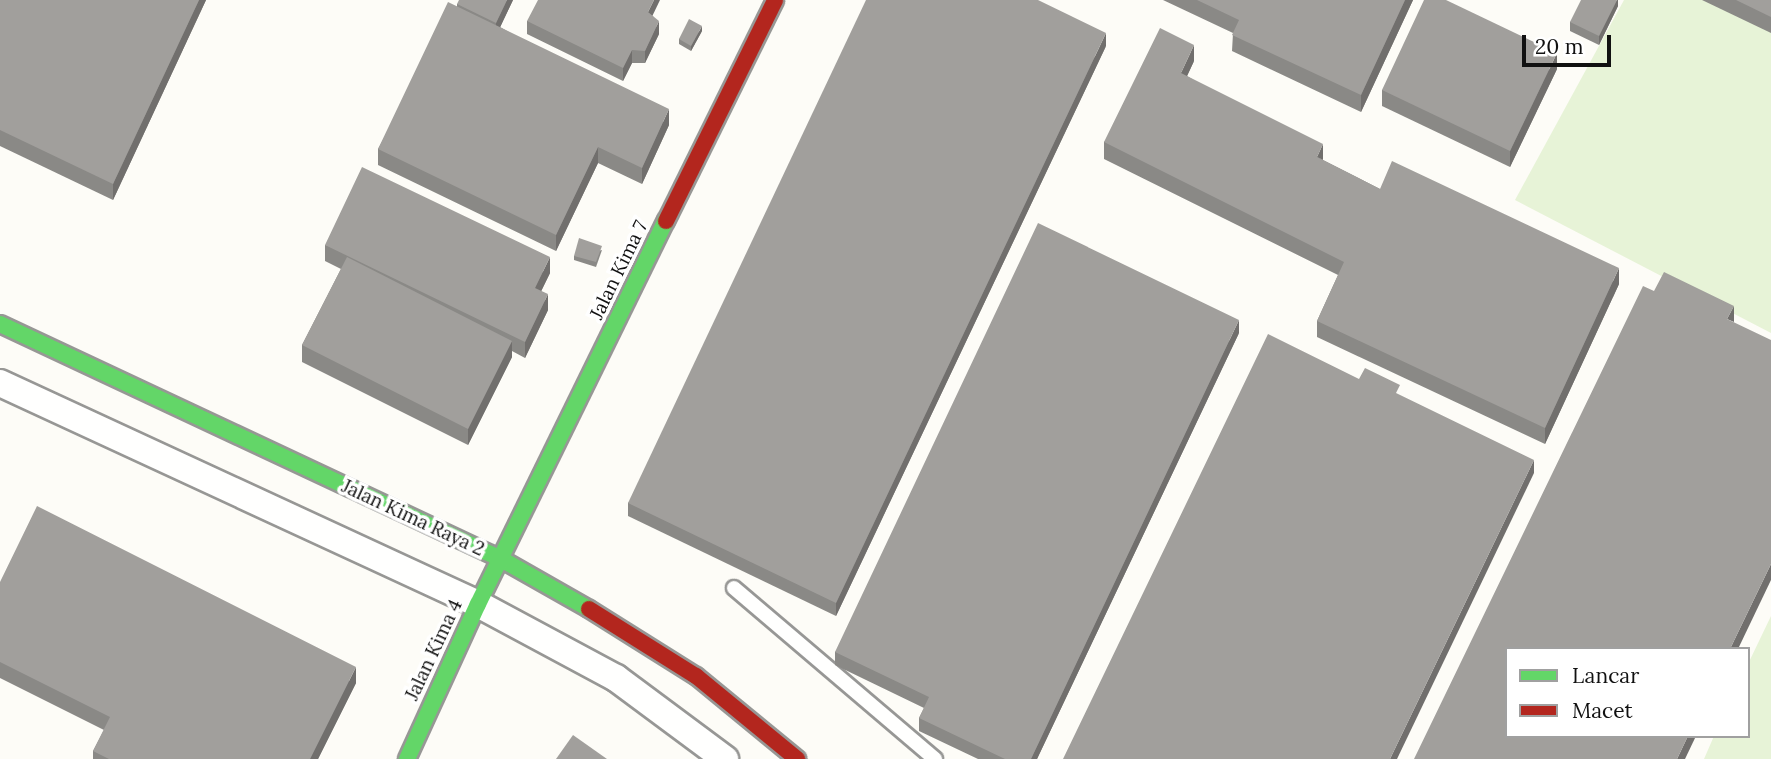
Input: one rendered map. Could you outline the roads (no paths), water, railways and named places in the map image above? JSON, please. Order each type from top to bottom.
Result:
[{"type":"street","name":"Jalan Kima 7","points":[[501,559],[775,0]]},
{"type":"street","name":"Jalan Kima Raya 2","points":[[0,324],[501,559],[604,617],[696,676],[797,759]]},
{"type":"street","points":[[0,383],[478,604],[616,678],[725,759]]},
{"type":"street","name":"Jalan Kima 4","points":[[407,759],[501,559]]},
{"type":"lane","points":[[734,588],[935,759]]}]
